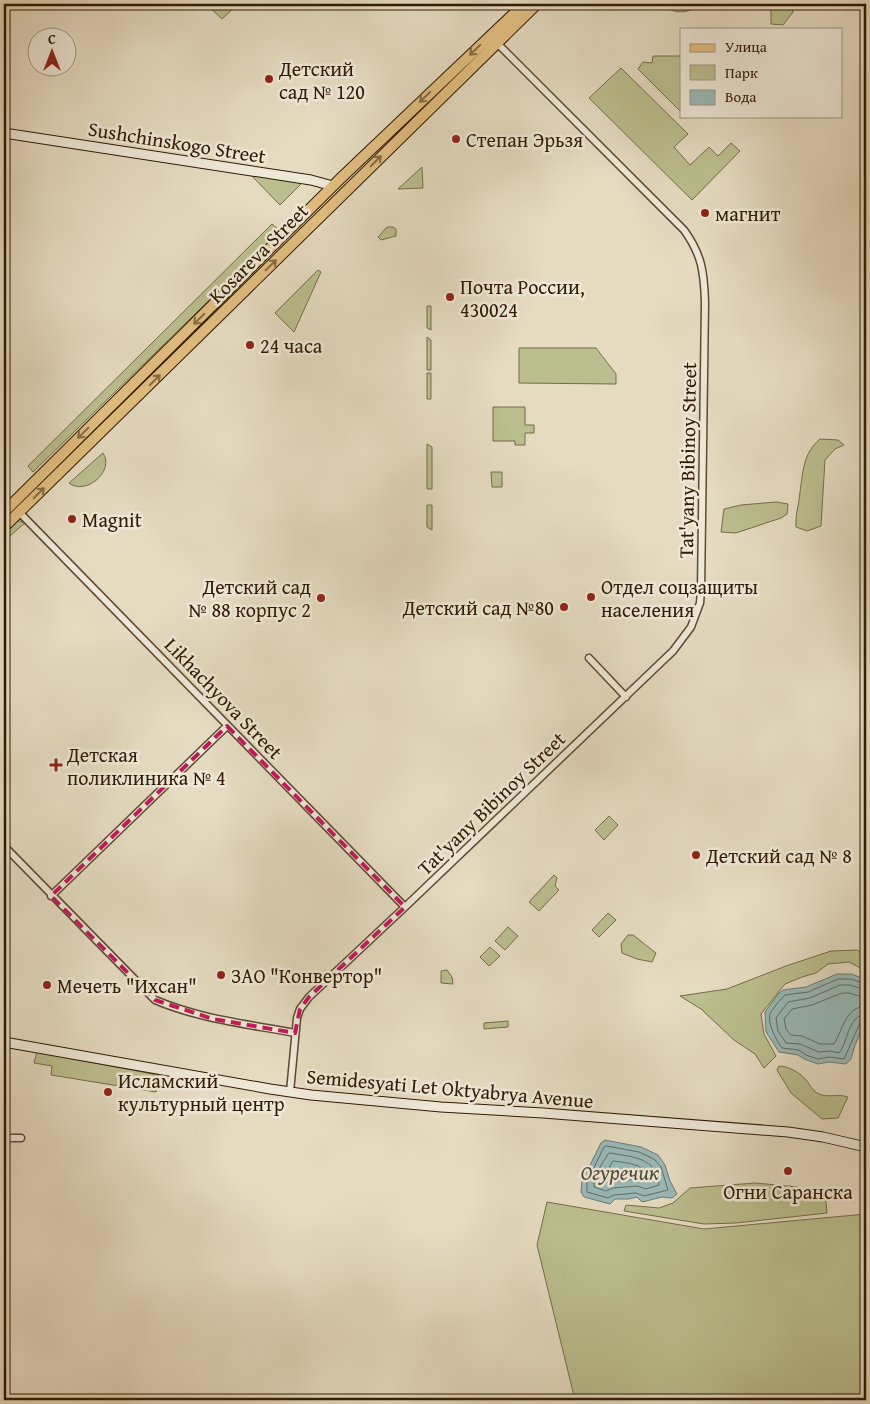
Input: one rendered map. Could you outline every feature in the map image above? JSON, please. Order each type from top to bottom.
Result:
[{"type":"main road","name":"Kosareva Street","points":[[4,527],[342,195],[493,39],[524,4]]},
{"type":"main road","name":"Kosareva Street","points":[[4,512],[333,186],[493,39],[537,4]]},
{"type":"main road","name":"Sushchinskogo Street","points":[[4,132],[311,180],[333,186]]},
{"type":"main road","points":[[333,186],[342,195]]},
{"type":"main road","points":[[12,504],[19,512]]},
{"type":"main road","name":"Semidesyati Let Oktyabrya Avenue","points":[[4,1042],[290,1092],[441,1107],[788,1132],[822,1137],[866,1147]]},
{"type":"street","name":"Tat'yany Bibinoy Street","points":[[290,1092],[297,1018],[300,1009],[309,997],[673,651],[691,627],[700,604],[703,539],[705,302],[702,266],[695,244],[684,230],[493,39]]},
{"type":"street","name":"Likhachyova Street","points":[[19,512],[227,726],[383,882],[405,907]]},
{"type":"street","points":[[589,658],[626,696]]},
{"type":"street","points":[[51,896],[227,726]]},
{"type":"street","points":[[4,846],[155,1000],[176,1009],[213,1019],[295,1033]]},
{"type":"street","points":[[4,1138],[21,1138]]},
{"type":"highlighted area","points":[[227,726],[405,907],[309,997],[300,1009],[295,1033],[213,1019],[155,1000],[51,896]]},
{"type":"green space","points":[[206,4],[238,4],[222,19]]},
{"type":"green space","points":[[662,4],[700,4],[691,10],[681,12],[671,10]]},
{"type":"green space","points":[[771,4],[793,4],[793,12],[783,25],[771,24]]},
{"type":"green space","points":[[653,56],[680,56],[680,111],[638,69],[643,62],[652,63]]},
{"type":"green space","points":[[621,68],[688,134],[674,147],[690,165],[709,147],[718,156],[731,143],[740,151],[692,200],[589,98]]},
{"type":"green space","points":[[422,167],[423,188],[398,189]]},
{"type":"green space","points":[[249,173],[303,182],[280,205]]},
{"type":"green space","points":[[272,224],[280,231],[33,472],[28,466]]},
{"type":"green space","points":[[387,227],[396,229],[396,236],[381,240],[378,237]]},
{"type":"green space","points":[[318,270],[321,272],[294,332],[275,313]]},
{"type":"green space","points":[[427,306],[431,306],[431,330],[427,328]]},
{"type":"green space","points":[[427,337],[431,340],[431,370],[427,370]]},
{"type":"green space","points":[[519,348],[596,348],[616,374],[616,384],[519,383]]},
{"type":"green space","points":[[427,373],[431,373],[431,399],[427,399]]},
{"type":"green space","points":[[493,407],[525,407],[525,425],[534,425],[534,433],[525,433],[525,445],[515,445],[515,441],[493,441]]},
{"type":"green space","points":[[820,439],[838,440],[844,445],[835,449],[825,460],[821,526],[807,531],[796,527],[802,477],[810,450]]},
{"type":"green space","points":[[427,444],[432,447],[432,489],[427,489]]},
{"type":"green space","points":[[103,453],[106,460],[105,467],[97,480],[83,486],[69,483]]},
{"type":"green space","points":[[491,472],[502,472],[502,487],[492,487]]},
{"type":"green space","points":[[776,502],[788,504],[787,514],[781,518],[736,533],[721,532],[724,509],[741,505]]},
{"type":"green space","points":[[427,505],[432,505],[432,530],[427,527]]},
{"type":"green space","points":[[16,521],[25,523],[4,541],[4,534]]},
{"type":"green space","points":[[864,563],[866,563],[866,649]]},
{"type":"green space","points":[[609,816],[618,825],[604,840],[595,830]]},
{"type":"green space","points":[[554,875],[557,878],[555,886],[559,890],[539,911],[529,902]]},
{"type":"green space","points":[[608,913],[616,920],[599,937],[592,930]]},
{"type":"green space","points":[[508,927],[518,936],[505,950],[495,941]]},
{"type":"green space","points":[[628,935],[633,935],[656,953],[652,962],[622,953],[621,944]]},
{"type":"green space","points":[[490,947],[500,956],[489,966],[480,957]]},
{"type":"green space","points":[[857,950],[866,956],[866,971],[849,962],[828,964],[816,973],[785,984],[761,1014],[764,1034],[776,1056],[764,1068],[755,1054],[734,1040],[701,1009],[680,996],[727,989],[831,951]]},
{"type":"green space","points":[[447,970],[452,977],[453,984],[441,983],[441,971]]},
{"type":"green space","points":[[508,1021],[508,1027],[484,1029],[484,1023]]},
{"type":"green space","points":[[37,1052],[158,1075],[156,1092],[51,1075],[52,1066],[34,1063]]},
{"type":"green space","points":[[779,1066],[798,1073],[812,1089],[821,1095],[848,1097],[838,1118],[822,1119],[791,1093],[777,1070]]},
{"type":"green space","points":[[755,1183],[798,1187],[826,1202],[827,1213],[736,1223],[704,1224],[624,1211],[626,1205],[659,1208],[673,1203],[690,1188]]},
{"type":"green space","points":[[547,1202],[704,1229],[866,1214],[866,1400],[575,1400],[537,1245]]},
{"type":"green space","points":[[4,1211],[10,1211],[7,1249],[10,1266],[4,1271]]},
{"type":"water","points":[[837,974],[852,974],[866,980],[866,1020],[851,1059],[846,1064],[829,1062],[818,1064],[798,1055],[779,1052],[766,1032],[765,1012],[779,993],[783,990],[806,987]]},
{"type":"water","name":"Огуречик","points":[[605,1140],[641,1147],[658,1155],[665,1165],[677,1194],[672,1198],[662,1197],[642,1202],[637,1197],[615,1199],[610,1204],[584,1197],[581,1192],[582,1181],[601,1143]]},
{"type":"place","name":"Детский сад № 120","points":[[269,79]]},
{"type":"place","name":"Степан Эрьзя","points":[[456,139]]},
{"type":"place","name":"магнит","points":[[705,213]]},
{"type":"place","name":"Почта России, 430024","points":[[450,297]]},
{"type":"place","name":"24 часа","points":[[250,345]]},
{"type":"place","name":"Magnit","points":[[72,519]]},
{"type":"place","name":"Отдел соцзащиты населения","points":[[591,597]]},
{"type":"place","name":"Детский сад № 88 корпус 2","points":[[321,598]]},
{"type":"place","name":"Детский сад №80","points":[[564,607]]},
{"type":"place","name":"Детская поликлиника № 4","points":[[56,765]]},
{"type":"place","name":"Детский сад № 8","points":[[696,855]]},
{"type":"place","name":"ЗАО \"Конвертор\"","points":[[221,975]]},
{"type":"place","name":"Мечеть \"Ихсан\"","points":[[47,985]]},
{"type":"place","name":"Исламский культурный центр","points":[[108,1092]]},
{"type":"place","name":"Огни Саранска","points":[[788,1171]]}]
